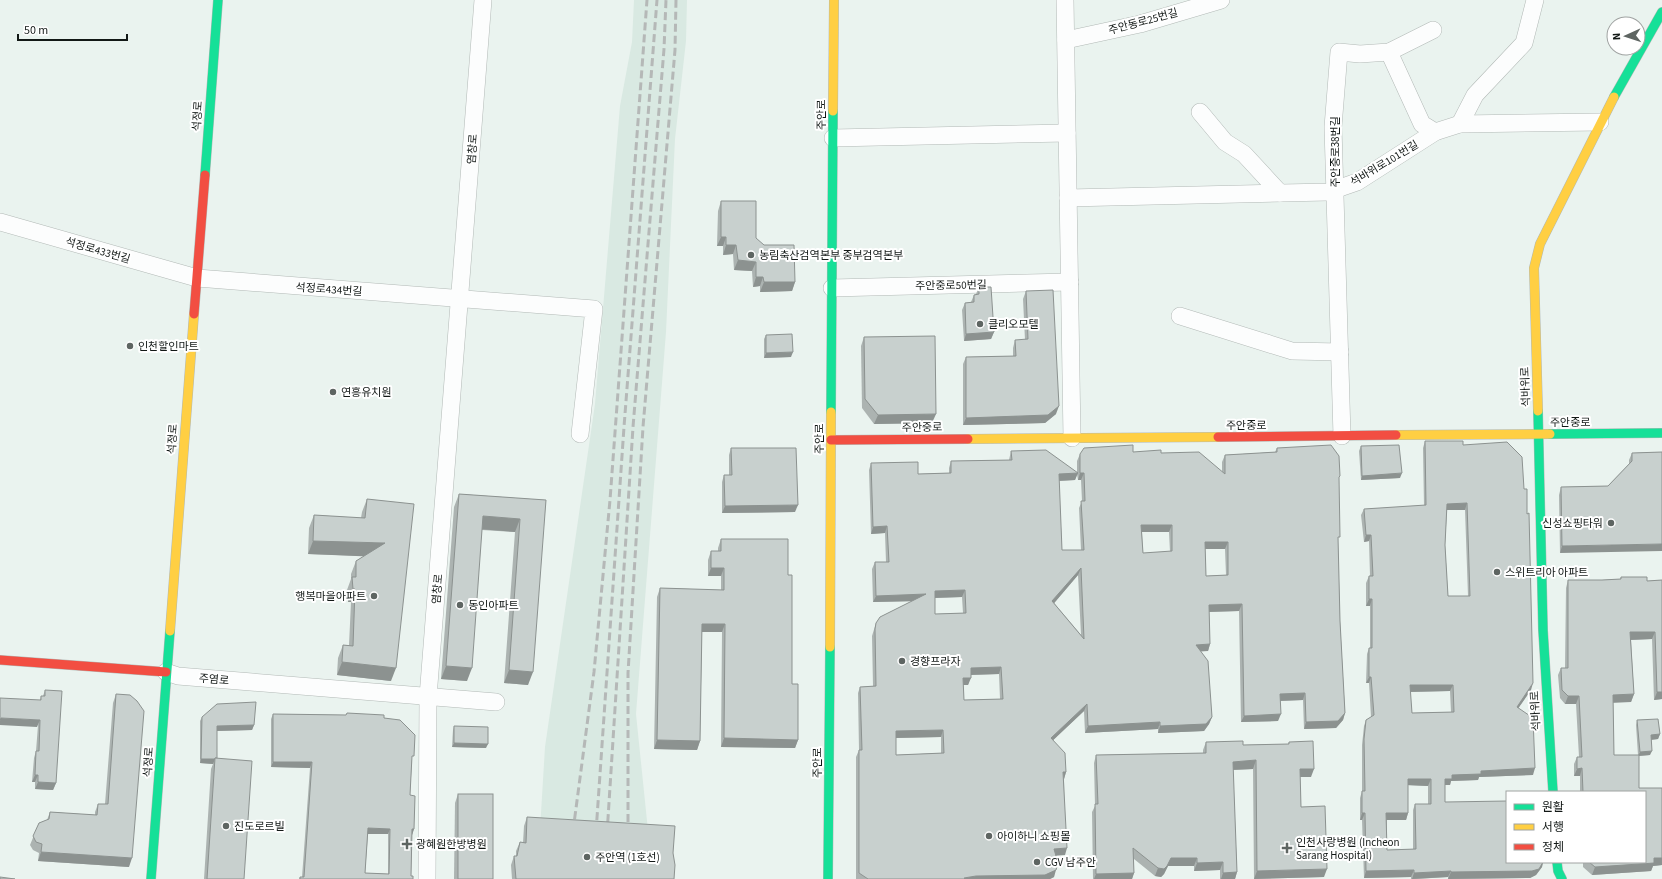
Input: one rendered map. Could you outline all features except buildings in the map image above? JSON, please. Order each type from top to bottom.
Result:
[{"type":"street","name":"석정로","points":[[151,879],[218,0]]},
{"type":"street","name":"염창로","points":[[427,879],[428,697],[461,299],[483,0]]},
{"type":"street","name":"주안로","points":[[828,879],[834,0]]},
{"type":"street","points":[[1065,0],[1072,438]]},
{"type":"street","name":"주안동로25번길","points":[[1066,40],[1140,24],[1221,0]]},
{"type":"street","points":[[1460,124],[1475,94],[1524,43],[1535,0]]},
{"type":"street","name":"석바위로","points":[[1553,791],[1543,630],[1534,268],[1540,244],[1600,122],[1662,12]]},
{"type":"street","name":"주안중로38번길","points":[[1342,436],[1333,127],[1339,52],[1360,54],[1389,52],[1433,30]]},
{"type":"street","points":[[1389,52],[1422,124],[1435,132]]},
{"type":"street","points":[[1200,112],[1225,142],[1244,154],[1280,193]]},
{"type":"street","name":"석바위로101번길","points":[[1068,198],[1280,193],[1335,190],[1357,182],[1435,132],[1460,124],[1600,122]]},
{"type":"street","points":[[833,138],[1067,133]]},
{"type":"street","name":"석정로433번길","points":[[0,222],[197,278]]},
{"type":"street","name":"석정로434번길","points":[[197,278],[461,299]]},
{"type":"street","name":"주안중로50번길","points":[[832,288],[1070,282]]},
{"type":"street","points":[[461,299],[594,309],[580,434]]},
{"type":"street","points":[[1180,316],[1292,350],[1340,352]]},
{"type":"street","name":"주안중로","points":[[831,440],[1662,433]]},
{"type":"street","name":"주염로","points":[[0,660],[166,672],[178,676],[496,702]]},
{"type":"street","points":[[1557,863],[1558,871],[1562,879]]},
{"type":"shaded area","points":[[634,0],[687,0],[686,41],[675,139],[666,332],[636,714],[653,879],[537,879],[545,747],[595,404],[620,106],[632,42]]},
{"type":"railway","points":[[573,831],[594,672],[610,500],[647,0]]},
{"type":"railway","points":[[596,832],[624,427],[657,0]]},
{"type":"railway","points":[[607,834],[633,427],[664,49],[666,0]]},
{"type":"railway","points":[[628,834],[628,673],[643,427],[675,50],[676,0]]},
{"type":"traffic: fast","points":[[205,175],[218,0]]},
{"type":"traffic: fast","points":[[1614,97],[1662,12]]},
{"type":"traffic: fast","points":[[831,412],[833,111]]},
{"type":"traffic: fast","points":[[1538,411],[1543,630],[1553,791]]},
{"type":"traffic: fast","points":[[1550,434],[1662,433]]},
{"type":"traffic: fast","points":[[151,879],[170,631]]},
{"type":"traffic: fast","points":[[828,879],[830,647]]},
{"type":"traffic: fast","points":[[1557,863],[1558,871],[1562,879]]},
{"type":"traffic: slow","points":[[833,111],[834,0]]},
{"type":"traffic: slow","points":[[1538,411],[1534,268],[1540,244],[1614,97]]},
{"type":"traffic: slow","points":[[170,631],[194,314]]},
{"type":"traffic: slow","points":[[830,647],[831,412]]},
{"type":"traffic: slow","points":[[1396,435],[1550,434]]},
{"type":"traffic: slow","points":[[968,439],[1218,437]]},
{"type":"traffic: jam","points":[[194,314],[205,175]]},
{"type":"traffic: jam","points":[[1218,437],[1396,435]]},
{"type":"traffic: jam","points":[[831,440],[968,439]]},
{"type":"traffic: jam","points":[[0,660],[166,672]]},
{"type":"place","name":"농림축산검역본부 중부검역본부","points":[[751,255]]},
{"type":"place","name":"클리오모텔","points":[[980,324]]},
{"type":"place","name":"인천할인마트","points":[[130,346]]},
{"type":"place","name":"연흥유치원","points":[[333,392]]},
{"type":"place","name":"신성쇼핑타워","points":[[1611,523]]},
{"type":"place","name":"스위트리아 아파트","points":[[1497,572]]},
{"type":"place","name":"행복마을아파트","points":[[374,596]]},
{"type":"place","name":"동인아파트","points":[[460,605]]},
{"type":"place","name":"경향프라자","points":[[902,661]]},
{"type":"place","name":"진도로르빌","points":[[226,826]]},
{"type":"place","name":"아이하니 쇼핑몰","points":[[989,836]]},
{"type":"place","name":"광혜원한방병원","points":[[407,844]]},
{"type":"place","name":"인천사랑병원 (Incheon Sarang Hospital)","points":[[1287,848]]},
{"type":"place","name":"주안역 (1호선)","points":[[587,857]]},
{"type":"place","name":"CGV 남주안","points":[[1037,862]]}]
